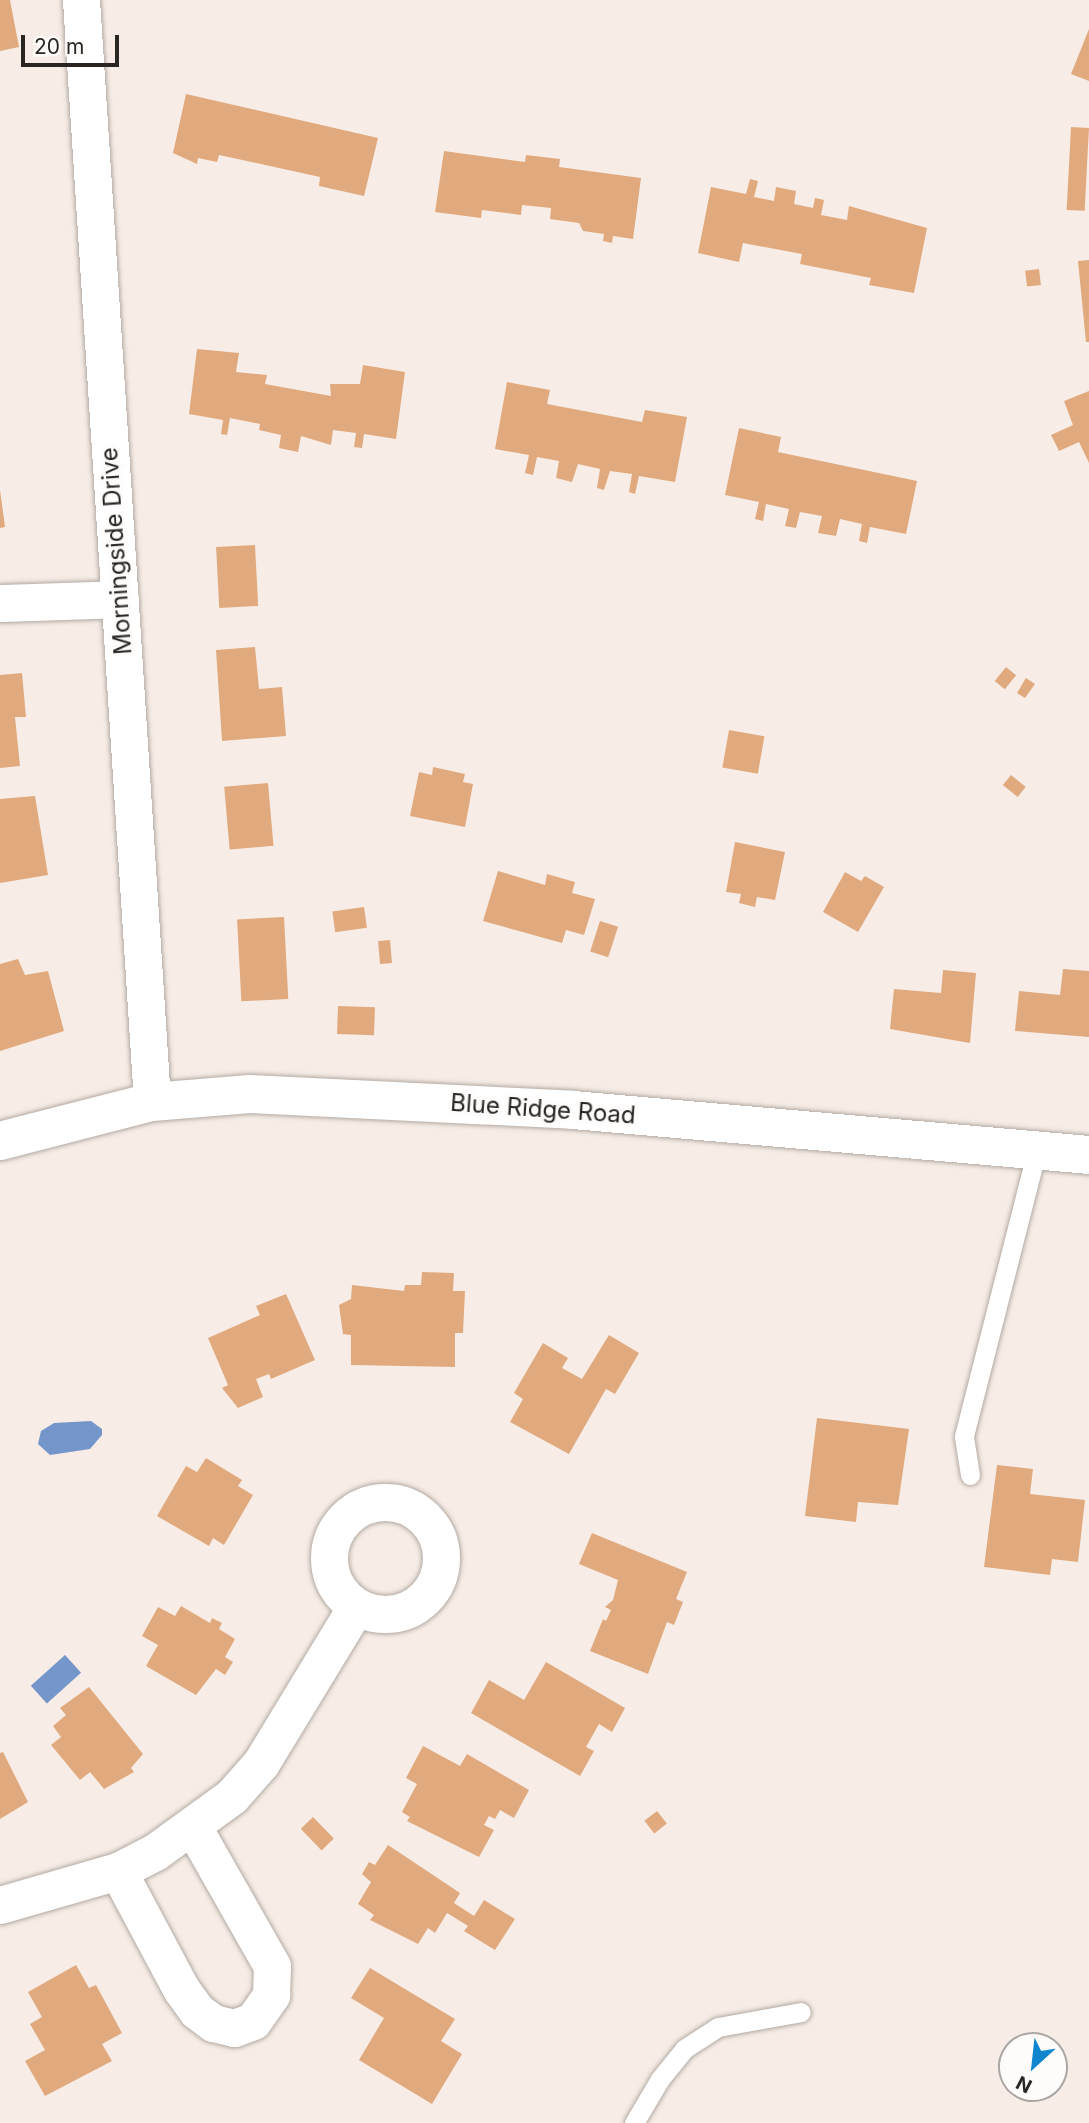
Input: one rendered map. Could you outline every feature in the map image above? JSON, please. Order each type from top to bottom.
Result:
[{"type":"main road","name":"Blue Ridge Road","points":[[0,1141],[152,1102],[250,1094],[370,1097],[1089,1155]]},
{"type":"street","name":"Morningside Drive","points":[[81,0],[152,1102]]},
{"type":"street","points":[[0,603],[120,599]]},
{"type":"street","points":[[0,1905],[118,1871],[193,1827],[232,1796],[261,1763],[356,1606]]},
{"type":"street","points":[[118,1871],[181,1989],[197,2011],[213,2023],[234,2028],[253,2021],[271,1995],[272,1966],[193,1827]]},
{"type":"lane","points":[[970,1475],[964,1436],[1037,1150]]},
{"type":"lane","points":[[634,2123],[660,2079],[684,2049],[718,2027],[801,2012]]},
{"type":"water","points":[[91,1421],[102,1429],[102,1435],[90,1449],[50,1455],[38,1444],[41,1431],[54,1423]]},
{"type":"water","points":[[65,1655],[81,1673],[47,1704],[31,1686]]},
{"type":"building","points":[[0,0],[10,0],[19,47],[0,51]]},
{"type":"building","points":[[1089,29],[1089,81],[1071,74]]},
{"type":"building","points":[[186,94],[378,138],[364,196],[319,186],[320,177],[219,155],[217,162],[198,158],[197,164],[173,153]]},
{"type":"building","points":[[1071,127],[1089,128],[1085,211],[1067,210]]},
{"type":"building","points":[[444,151],[525,162],[526,155],[560,159],[559,167],[641,178],[633,239],[613,236],[612,243],[603,241],[604,234],[583,231],[579,223],[550,219],[551,208],[522,205],[521,215],[482,210],[481,218],[435,212]]},
{"type":"building","points":[[750,179],[758,181],[754,197],[774,201],[776,187],[796,191],[794,204],[813,208],[815,198],[824,200],[821,215],[847,220],[849,206],[927,228],[914,293],[869,285],[871,278],[800,264],[802,254],[743,243],[739,262],[698,253],[711,187],[746,194]]},
{"type":"building","points":[[1089,260],[1089,342],[1086,342],[1078,261]]},
{"type":"building","points":[[1039,269],[1041,285],[1027,287],[1025,271]]},
{"type":"building","points":[[197,349],[239,353],[236,372],[267,375],[265,384],[331,396],[330,384],[360,384],[363,365],[405,372],[396,439],[364,434],[362,448],[354,447],[356,433],[333,430],[331,445],[301,436],[298,452],[279,448],[281,435],[259,430],[260,424],[230,418],[227,435],[221,434],[223,420],[189,414]]},
{"type":"building","points":[[507,382],[550,390],[547,404],[642,422],[645,410],[687,417],[675,482],[639,476],[635,494],[629,492],[632,474],[610,471],[604,490],[597,488],[600,469],[578,464],[572,482],[556,478],[559,461],[537,457],[533,475],[525,473],[529,455],[495,449]]},
{"type":"building","points":[[1089,391],[1089,463],[1079,442],[1059,451],[1051,435],[1073,425],[1064,401]]},
{"type":"building","points":[[739,428],[781,437],[778,452],[917,481],[906,534],[870,527],[867,543],[859,541],[862,524],[840,519],[836,536],[818,533],[822,516],[800,512],[796,528],[785,526],[789,509],[766,504],[763,521],[755,519],[759,502],[725,495]]},
{"type":"building","points":[[0,490],[5,527],[0,528]]},
{"type":"building","points":[[255,545],[258,606],[219,608],[216,547]]},
{"type":"building","points":[[255,647],[259,689],[282,687],[286,736],[222,741],[216,650]]},
{"type":"building","points":[[1006,667],[1016,675],[1005,689],[995,681]]},
{"type":"building","points":[[22,673],[26,717],[15,717],[20,766],[0,768],[0,675]]},
{"type":"building","points":[[1026,678],[1035,684],[1025,698],[1017,693]]},
{"type":"building","points":[[729,730],[764,736],[758,774],[722,767]]},
{"type":"building","points":[[433,767],[465,774],[463,782],[473,784],[465,827],[410,816],[419,772],[432,775]]},
{"type":"building","points":[[1011,775],[1026,787],[1018,797],[1003,785]]},
{"type":"building","points":[[268,783],[273,846],[230,850],[224,787]]},
{"type":"building","points":[[35,796],[48,875],[0,883],[0,799]]},
{"type":"building","points":[[735,842],[785,852],[775,900],[757,897],[755,907],[739,903],[741,894],[726,892]]},
{"type":"building","points":[[498,871],[545,885],[547,874],[575,882],[572,893],[595,899],[584,935],[566,930],[562,943],[483,921]]},
{"type":"building","points":[[845,872],[861,881],[865,876],[884,887],[858,932],[823,912]]},
{"type":"building","points":[[364,907],[367,928],[335,932],[332,911]]},
{"type":"building","points":[[284,917],[288,999],[241,1001],[237,919]]},
{"type":"building","points":[[600,921],[618,927],[608,957],[590,951]]},
{"type":"building","points":[[390,940],[392,963],[380,964],[378,941]]},
{"type":"building","points":[[18,959],[25,975],[48,971],[64,1031],[0,1051],[0,964]]},
{"type":"building","points":[[1063,969],[1089,971],[1089,1037],[1015,1031],[1019,991],[1060,995]]},
{"type":"building","points":[[943,970],[976,973],[970,1043],[890,1029],[894,989],[941,993]]},
{"type":"building","points":[[338,1006],[375,1007],[374,1035],[337,1034]]},
{"type":"building","points":[[422,1272],[454,1273],[453,1291],[465,1291],[463,1333],[455,1333],[455,1367],[351,1365],[351,1335],[343,1334],[339,1305],[351,1299],[352,1285],[404,1291],[405,1285],[421,1285]]},
{"type":"building","points":[[286,1294],[315,1360],[271,1379],[269,1374],[256,1379],[263,1397],[238,1408],[222,1388],[228,1385],[208,1338],[260,1315],[256,1306]]},
{"type":"building","points":[[609,1335],[639,1353],[615,1394],[606,1389],[569,1454],[510,1422],[523,1399],[514,1393],[543,1343],[568,1358],[562,1368],[582,1379]]},
{"type":"building","points":[[817,1418],[909,1429],[898,1505],[858,1502],[856,1522],[805,1516]]},
{"type":"building","points":[[206,1458],[242,1480],[238,1486],[253,1495],[224,1545],[213,1538],[209,1546],[157,1516],[186,1466],[197,1472]]},
{"type":"building","points":[[997,1465],[1033,1469],[1030,1494],[1085,1500],[1078,1562],[1052,1559],[1050,1575],[984,1567]]},
{"type":"building","points":[[592,1533],[687,1572],[676,1599],[683,1602],[674,1625],[667,1622],[648,1674],[590,1651],[603,1619],[606,1621],[611,1610],[605,1607],[613,1600],[618,1580],[579,1564]]},
{"type":"building","points":[[181,1606],[210,1623],[212,1618],[222,1623],[219,1629],[235,1639],[225,1657],[233,1662],[225,1675],[216,1669],[196,1695],[146,1666],[158,1645],[142,1636],[158,1607],[175,1616]]},
{"type":"building","points":[[546,1662],[625,1708],[612,1732],[599,1724],[586,1747],[594,1751],[580,1776],[471,1713],[489,1680],[524,1700]]},
{"type":"building","points":[[89,1687],[143,1754],[131,1768],[134,1772],[104,1789],[90,1772],[80,1780],[51,1745],[61,1737],[53,1726],[66,1715],[60,1708]]},
{"type":"building","points":[[423,1746],[460,1766],[467,1754],[529,1790],[514,1818],[500,1810],[495,1819],[489,1816],[484,1825],[494,1830],[479,1857],[407,1821],[410,1817],[402,1812],[417,1784],[406,1778]]},
{"type":"building","points":[[3,1752],[28,1802],[0,1819],[0,1753]]},
{"type":"building","points":[[657,1811],[667,1824],[654,1833],[644,1821]]},
{"type":"building","points":[[313,1817],[334,1839],[322,1850],[301,1829]]},
{"type":"building","points":[[388,1845],[460,1893],[454,1903],[474,1916],[484,1900],[515,1919],[495,1950],[464,1931],[468,1926],[447,1913],[435,1933],[428,1928],[418,1944],[370,1920],[374,1915],[358,1904],[371,1882],[362,1874],[369,1862],[375,1865]]},
{"type":"building","points":[[76,1965],[89,1988],[96,1985],[122,2033],[102,2044],[112,2061],[45,2096],[25,2061],[45,2050],[30,2024],[42,2017],[28,1992]]},
{"type":"building","points":[[370,1968],[455,2019],[441,2041],[462,2054],[432,2104],[359,2060],[384,2018],[351,1998]]}]
